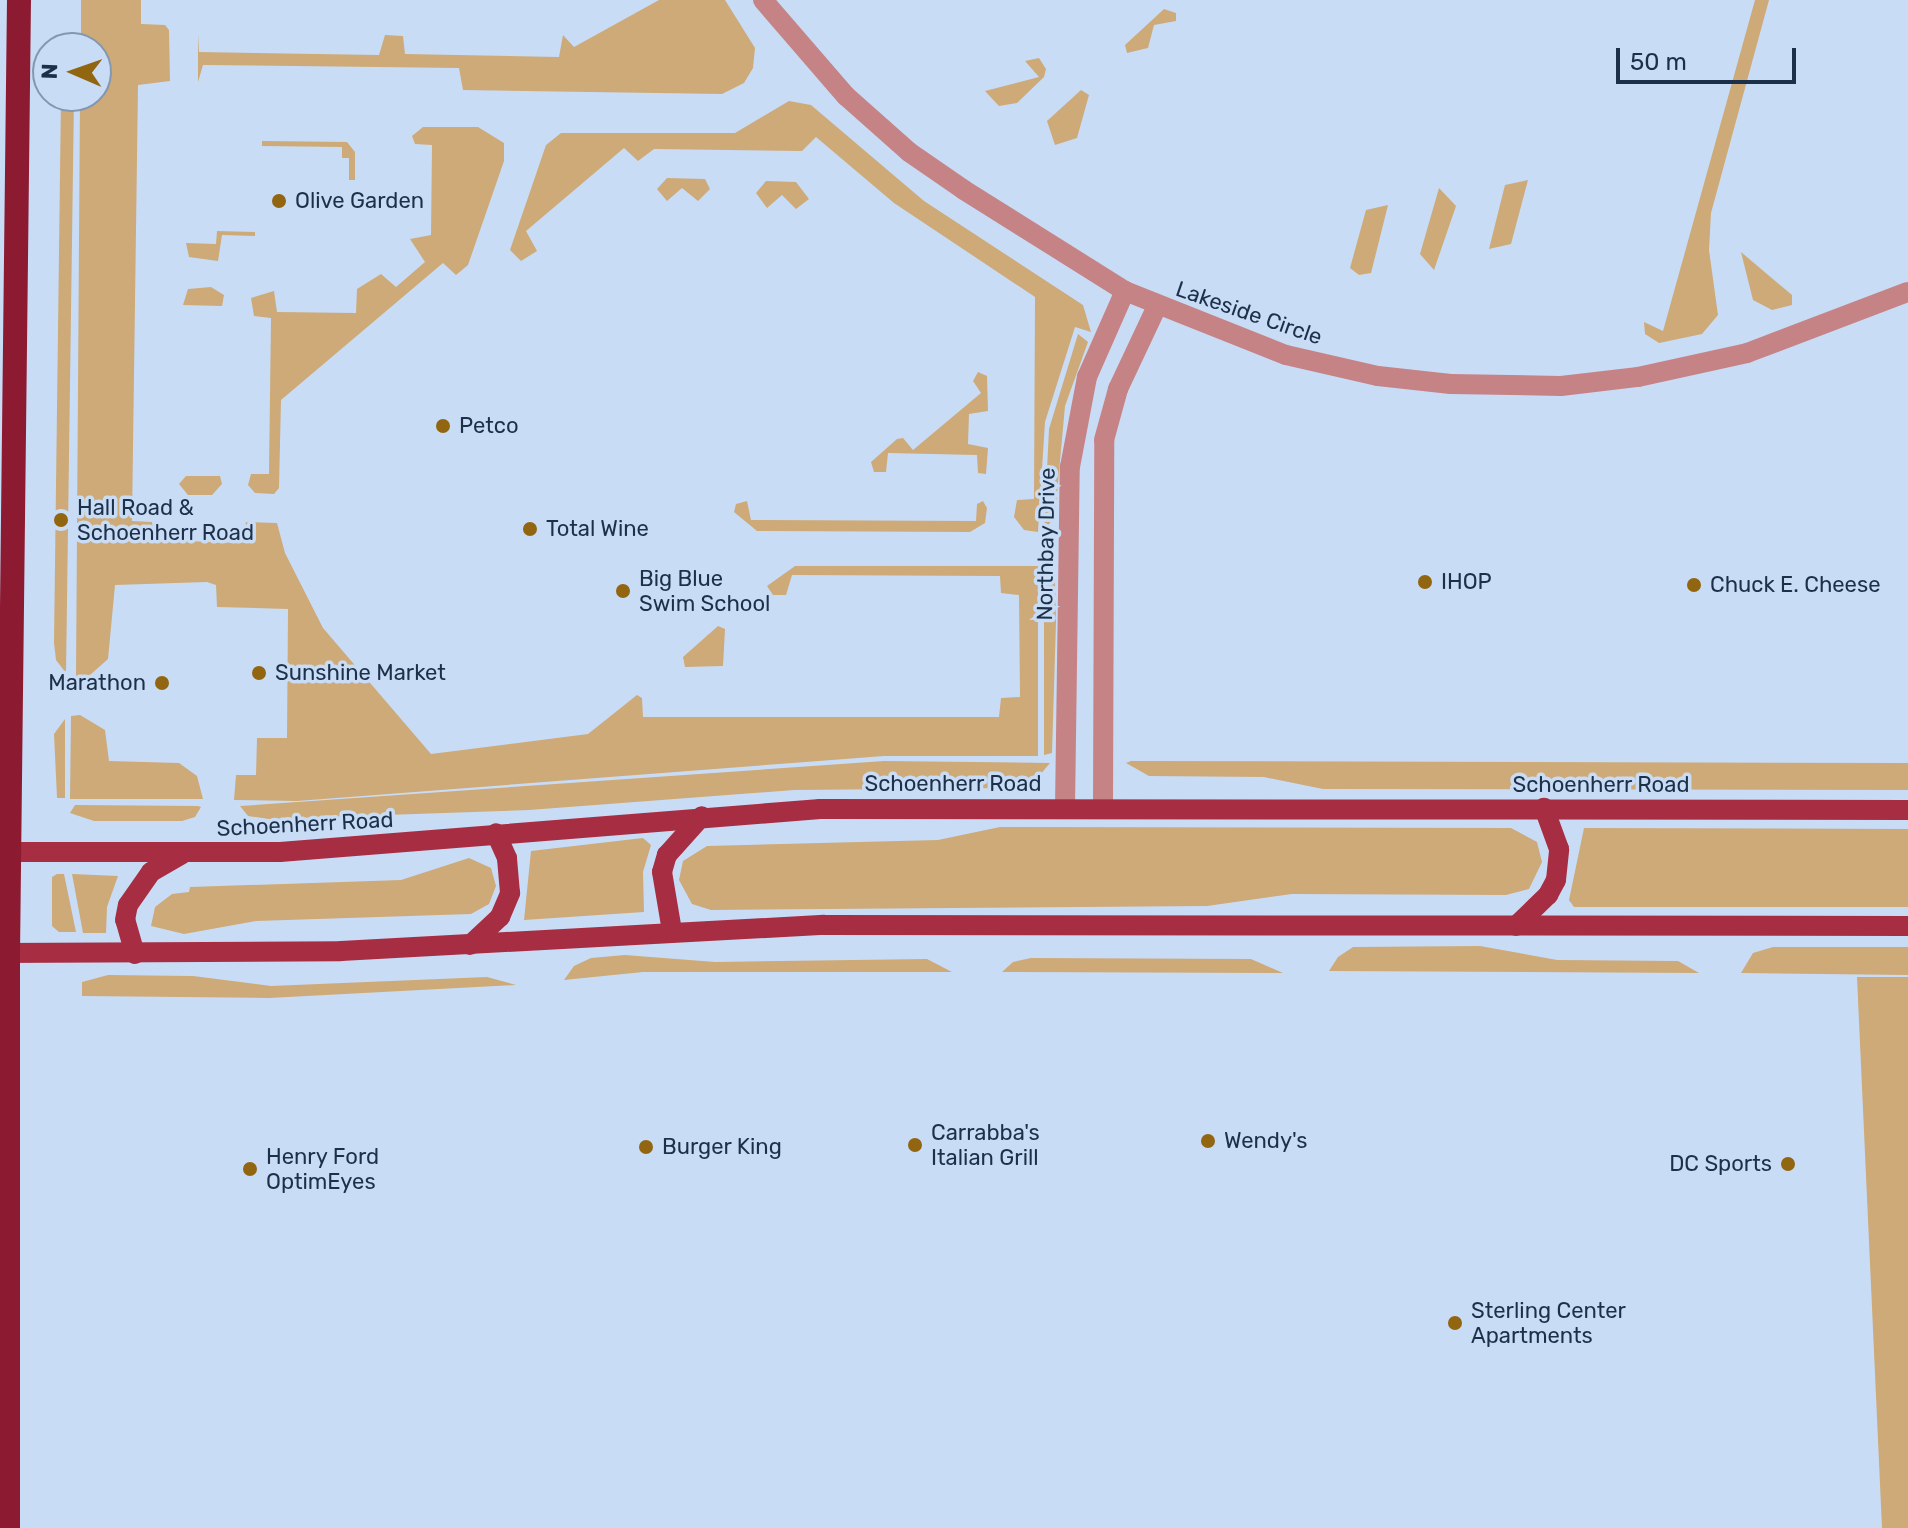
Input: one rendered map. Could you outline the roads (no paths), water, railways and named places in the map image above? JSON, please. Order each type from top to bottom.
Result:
[{"type":"highway","points":[[8,1528],[4,953],[8,235],[19,0]]},
{"type":"main road","name":"Schoenherr Road","points":[[5,852],[182,854],[316,850],[702,816],[1065,808],[1908,810]]},
{"type":"main road","points":[[1516,926],[1548,895],[1556,880],[1559,849],[1544,808]]},
{"type":"main road","points":[[672,931],[662,872],[667,855],[702,816]]},
{"type":"main road","points":[[470,945],[500,917],[510,893],[507,858],[496,833]]},
{"type":"main road","points":[[135,954],[125,920],[128,905],[151,872],[182,854]]},
{"type":"main road","points":[[4,953],[135,954],[470,945],[672,931],[839,925],[1908,926]]},
{"type":"street","name":"Lakeside Circle","points":[[763,0],[805,54],[909,152],[1125,291],[1276,352],[1354,371],[1451,384],[1532,387],[1638,377],[1747,353],[1908,292]]},
{"type":"street","name":"Northbay Drive","points":[[1065,808],[1070,467],[1087,377],[1125,291]]},
{"type":"street","points":[[1103,808],[1104,440],[1118,389],[1157,306]]},
{"type":"place","name":"Olive Garden","points":[[279,201]]},
{"type":"place","name":"Petco","points":[[443,426]]},
{"type":"place","name":"Hall Road & Schoenherr Road","points":[[61,520]]},
{"type":"place","name":"Total Wine","points":[[530,529]]},
{"type":"place","name":"IHOP","points":[[1425,582]]},
{"type":"place","name":"Chuck E. Cheese","points":[[1694,585]]},
{"type":"place","name":"Big Blue Swim School","points":[[623,591]]},
{"type":"place","name":"Sunshine Market","points":[[259,673]]},
{"type":"place","name":"Marathon","points":[[162,683]]},
{"type":"place","name":"Wendy's","points":[[1208,1141]]},
{"type":"place","name":"Carrabba's Italian Grill","points":[[915,1145]]},
{"type":"place","name":"Burger King","points":[[646,1147]]},
{"type":"place","name":"DC Sports","points":[[1788,1164]]},
{"type":"place","name":"Henry Ford OptimEyes","points":[[250,1169]]},
{"type":"place","name":"Sterling Center Apartments","points":[[1455,1323]]}]
